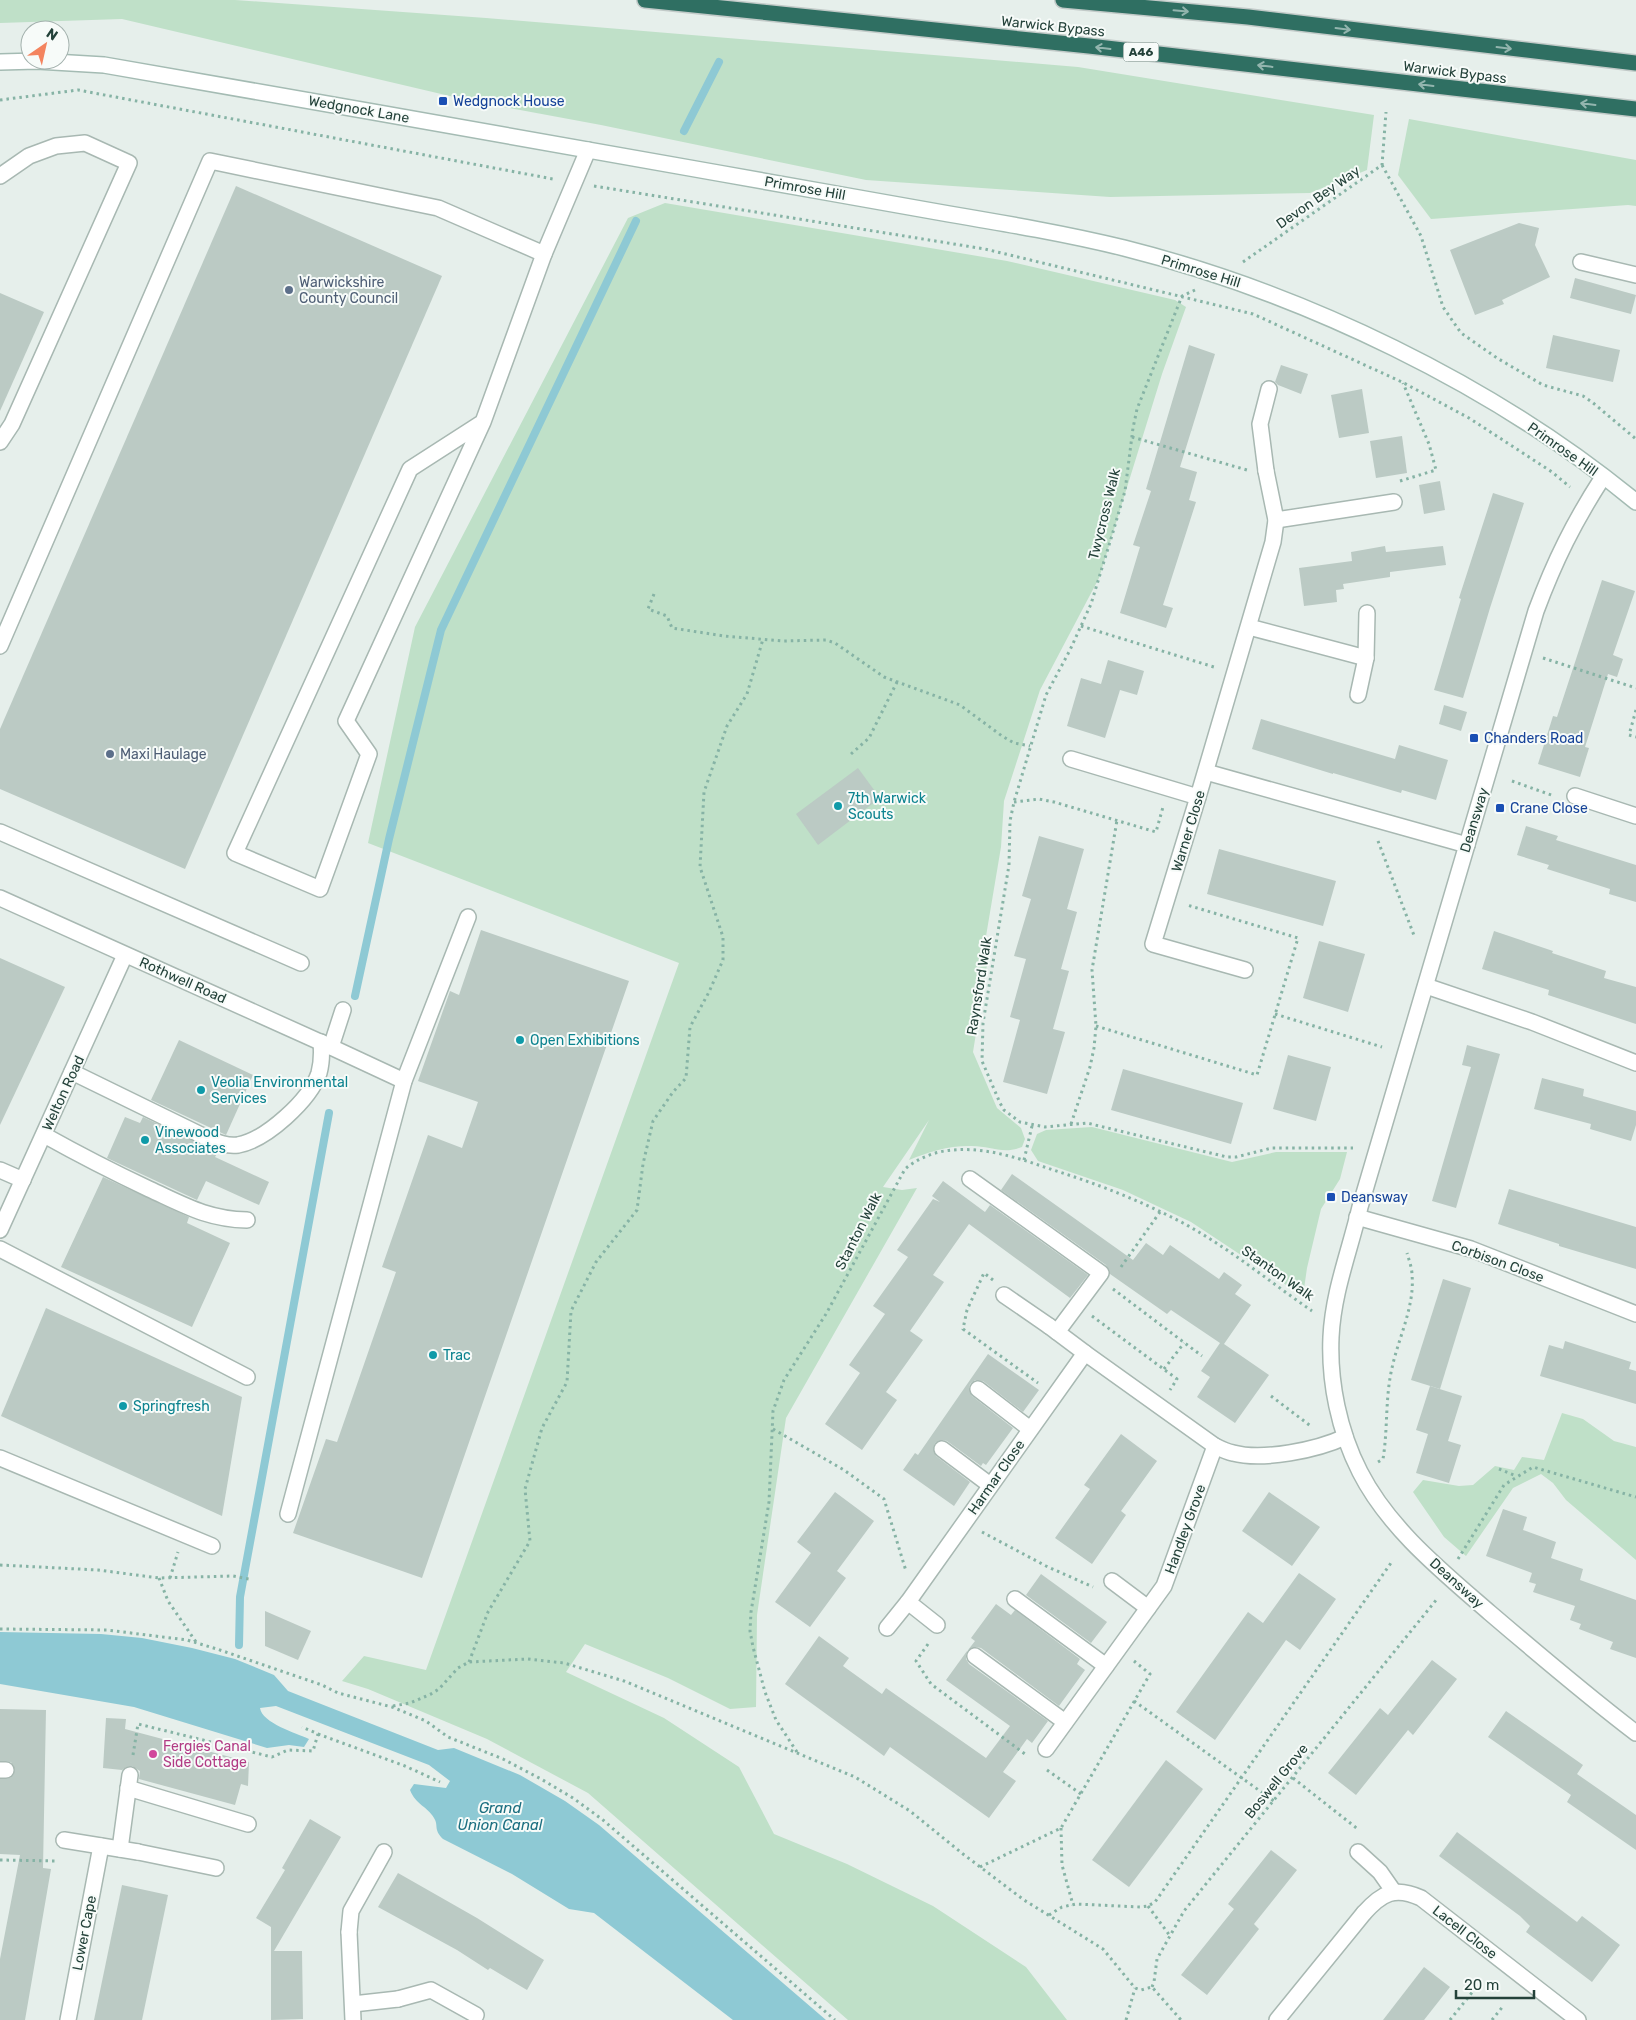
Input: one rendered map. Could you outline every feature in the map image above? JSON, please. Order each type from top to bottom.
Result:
[{"type":"highway","name":"Warwick Bypass","points":[[645,0],[1089,46],[1636,110]]},
{"type":"highway","name":"Warwick Bypass","points":[[1063,0],[1248,18],[1636,63]]},
{"type":"street","name":"Wedgnock Lane","points":[[0,62],[37,61],[104,65],[716,173]]},
{"type":"street","points":[[0,176],[29,156],[56,146],[85,143],[128,163],[12,424],[0,442]]},
{"type":"street","points":[[483,422],[410,469],[235,853],[320,889],[369,754],[346,721],[483,422],[544,254],[588,150]]},
{"type":"street","points":[[0,646],[210,160],[438,208],[544,254]]},
{"type":"street","name":"Primrose Hill","points":[[716,173],[1070,236],[1125,248],[1222,277],[1321,315],[1426,365],[1498,405],[1636,502]]},
{"type":"street","points":[[1581,262],[1636,275]]},
{"type":"street","name":"Warner Close","points":[[1245,970],[1153,944],[1206,772],[1273,542],[1276,520],[1266,473],[1260,424],[1269,389]]},
{"type":"street","name":"Deansway","points":[[1603,477],[1568,535],[1552,568],[1533,619],[1344,1265],[1331,1337],[1335,1401],[1346,1437],[1360,1472],[1382,1507],[1417,1547],[1463,1590],[1580,1690],[1636,1733]]},
{"type":"street","points":[[1276,520],[1394,502]]},
{"type":"street","points":[[1358,695],[1366,658],[1367,613]]},
{"type":"street","points":[[1249,627],[1366,658]]},
{"type":"street","points":[[1071,759],[1198,798]]},
{"type":"street","points":[[1206,772],[1467,846]]},
{"type":"street","points":[[1575,796],[1636,816]]},
{"type":"street","points":[[0,832],[301,962]]},
{"type":"street","name":"Rothwell Road","points":[[0,898],[326,1044],[404,1081]]},
{"type":"street","points":[[288,1514],[404,1081],[468,916]]},
{"type":"street","name":"Welton Road","points":[[0,1230],[125,955]]},
{"type":"street","points":[[1426,986],[1532,1022],[1636,1063]]},
{"type":"street","points":[[72,1072],[221,1144],[236,1145],[248,1142],[266,1131],[282,1119],[306,1095],[318,1074],[326,1044],[343,1010]]},
{"type":"street","points":[[44,1134],[99,1166],[203,1214],[233,1220],[247,1220]]},
{"type":"street","points":[[0,1170],[23,1180]]},
{"type":"street","points":[[970,1179],[1101,1273],[1053,1329]]},
{"type":"street","name":"Corbison Close","points":[[1358,1217],[1471,1249],[1636,1314]]},
{"type":"street","points":[[0,1249],[247,1376]]},
{"type":"street","points":[[1004,1295],[1158,1407],[1215,1446],[1234,1454],[1253,1455],[1306,1451],[1346,1437]]},
{"type":"street","name":"Harmar Close","points":[[887,1628],[908,1602],[1085,1353]]},
{"type":"street","points":[[978,1389],[1030,1429]]},
{"type":"street","name":"Handley Grove","points":[[1046,1749],[1164,1586],[1215,1446]]},
{"type":"street","points":[[942,1449],[990,1485]]},
{"type":"street","points":[[0,1458],[212,1546]]},
{"type":"street","points":[[1112,1581],[1148,1608]]},
{"type":"street","points":[[1015,1599],[1106,1666]]},
{"type":"street","points":[[908,1602],[937,1625]]},
{"type":"street","points":[[975,1656],[1065,1722]]},
{"type":"street","points":[[120,1849],[129,1782],[248,1824]]},
{"type":"street","points":[[64,1840],[138,1852],[216,1868]]},
{"type":"street","name":"Lower Cape","points":[[68,2020],[100,1846]]},
{"type":"street","points":[[353,2020],[349,1932],[351,1911],[384,1852]]},
{"type":"street","points":[[1277,2020],[1364,1913],[1381,1896],[1394,1892],[1380,1872],[1358,1852]]},
{"type":"street","name":"Lacell Close","points":[[1394,1892],[1411,1893],[1421,1898],[1578,2020]]},
{"type":"street","points":[[353,2004],[398,1999],[431,1990],[476,2015]]},
{"type":"path","points":[[0,100],[78,90],[575,183],[985,248],[1182,296],[1253,314],[1402,382],[1469,418],[1552,472],[1570,487]]},
{"type":"path","points":[[1386,112],[1382,165],[1421,236],[1443,307],[1461,333],[1497,358],[1543,385],[1583,396],[1636,439]]},
{"type":"path","name":"Devon Bey Way","points":[[1222,277],[1382,165]]},
{"type":"path","points":[[1182,296],[1222,277]]},
{"type":"path","name":"Twycross Walk","points":[[1030,746],[1046,695],[1091,604],[1125,491],[1137,409],[1182,296]]},
{"type":"path","points":[[1394,502],[1394,483],[1436,470],[1429,444],[1402,382]]},
{"type":"path","points":[[1132,437],[1266,473]]},
{"type":"path","points":[[654,594],[648,609],[667,616],[672,628],[724,636],[783,641],[826,640],[836,643],[884,677],[960,706],[1014,743],[1030,746]]},
{"type":"path","points":[[1081,626],[1235,673]]},
{"type":"path","points":[[469,1662],[488,1612],[530,1541],[525,1489],[542,1428],[567,1382],[571,1311],[596,1262],[637,1210],[643,1164],[653,1121],[673,1092],[686,1078],[690,1027],[709,992],[723,960],[723,936],[700,867],[704,792],[727,726],[747,694],[763,639]]},
{"type":"path","points":[[1550,660],[1636,688]]},
{"type":"path","points":[[851,754],[868,738],[897,682]]},
{"type":"path","points":[[1636,710],[1629,735],[1636,738]]},
{"type":"path","name":"Raynsford Walk","points":[[1030,746],[1010,821],[1008,865],[983,1024],[982,1061],[987,1076],[1004,1110],[1020,1122],[1032,1126],[1045,1127],[1086,1123],[1236,1157],[1272,1148],[1353,1148]]},
{"type":"path","points":[[1512,781],[1572,802],[1575,796]]},
{"type":"path","points":[[1014,802],[1039,799],[1156,832],[1168,789]]},
{"type":"path","points":[[1369,817],[1415,938]]},
{"type":"path","points":[[1071,1124],[1090,1067],[1096,1026],[1092,970],[1117,820]]},
{"type":"path","points":[[1096,1026],[1257,1075],[1298,938],[1166,899]]},
{"type":"path","points":[[1275,1014],[1382,1047]]},
{"type":"path","points":[[1024,1160],[1032,1126]]},
{"type":"path","name":"Stanton Walk","points":[[797,1752],[776,1720],[765,1692],[750,1631],[751,1612],[769,1502],[773,1411],[784,1380],[826,1314],[904,1169],[925,1156],[953,1150],[994,1153],[1024,1160],[1125,1194],[1210,1240],[1319,1315],[1333,1318]]},
{"type":"path","points":[[1118,1271],[1160,1212]]},
{"type":"path","points":[[1360,1472],[1383,1460],[1392,1369],[1409,1312],[1413,1276],[1401,1228]]},
{"type":"path","points":[[1004,1295],[1008,1290],[984,1273],[967,1310],[963,1330],[1054,1396]]},
{"type":"path","points":[[1108,1286],[1202,1356]]},
{"type":"path","points":[[1088,1313],[1177,1379],[1158,1407]]},
{"type":"path","points":[[1164,1370],[1184,1343]]},
{"type":"path","points":[[1271,1396],[1316,1431]]},
{"type":"path","points":[[773,1429],[844,1470],[884,1499],[906,1571],[921,1582]]},
{"type":"path","points":[[1457,1562],[1504,1485],[1533,1468],[1636,1498]]},
{"type":"path","points":[[1499,1469],[1517,1476]]},
{"type":"path","points":[[964,1522],[1046,1566],[1096,1588],[1127,1592]]},
{"type":"path","points":[[170,1578],[183,1535]]},
{"type":"path","points":[[1049,1916],[1062,1907],[1073,1905],[1148,1906],[1155,1902],[1393,1560]]},
{"type":"path","points":[[0,1565],[98,1570],[160,1578],[233,1576],[249,1579]]},
{"type":"path","points":[[160,1578],[168,1601],[196,1643]]},
{"type":"path","name":"Boswell Grove","points":[[1152,1986],[1156,1960],[1184,1911],[1437,1599]]},
{"type":"path","points":[[937,1625],[925,1649],[916,1661],[924,1675],[940,1691],[1027,1755]]},
{"type":"path","points":[[0,1629],[107,1630],[196,1643],[237,1655],[322,1685],[338,1693],[392,1706],[426,1721],[448,1737],[503,1759],[573,1798],[603,1820],[835,2020]]},
{"type":"path","points":[[980,1867],[1061,1828],[1150,1674],[1119,1649]]},
{"type":"path","points":[[392,1706],[410,1703],[431,1694],[439,1689],[458,1668],[469,1662],[528,1660],[564,1663],[624,1681],[854,1776],[884,1794],[910,1811],[980,1867],[1049,1916],[1086,1936],[1103,1949],[1134,1988],[1142,1990],[1152,1986],[1181,2020]]},
{"type":"path","points":[[1134,1701],[1242,1776],[1274,1801]]},
{"type":"path","points":[[129,1782],[138,1724],[272,1757],[288,1750],[313,1751],[318,1734]]},
{"type":"path","points":[[302,1727],[405,1766],[440,1782]]},
{"type":"path","points":[[1042,1766],[1081,1794]]},
{"type":"path","points":[[1293,1778],[1348,1822]]},
{"type":"path","points":[[1061,1828],[1064,1876],[1073,1905]]},
{"type":"path","points":[[0,1860],[63,1861]]},
{"type":"path","points":[[1148,1906],[1170,1936]]},
{"type":"path","points":[[1450,2020],[1478,1984]]},
{"type":"path","points":[[1126,2020],[1134,1988]]},
{"type":"path","points":[[1492,2020],[1504,2005]]},
{"type":"green space","points":[[0,0],[235,0],[486,18],[1078,67],[1374,115],[1367,170],[1310,193],[1110,197],[866,180],[601,125],[471,101],[122,19],[20,20],[20,22],[0,23]]},
{"type":"green space","points":[[1409,119],[1636,160],[1636,206],[1628,205],[1431,219],[1398,175]]},
{"type":"green space","points":[[665,203],[1007,261],[1175,300],[1186,307],[1162,374],[1099,578],[1040,690],[1004,801],[1001,847],[983,954],[987,965],[973,1052],[997,1108],[1021,1128],[1025,1139],[1022,1147],[1002,1150],[961,1146],[931,1152],[909,1160],[929,1120],[883,1187],[902,1190],[917,1188],[786,1418],[757,1615],[756,1707],[730,1709],[668,1678],[585,1644],[566,1672],[664,1718],[739,1767],[774,1834],[847,1864],[933,1906],[1026,1967],[1067,2020],[848,2020],[588,1793],[487,1739],[368,1689],[342,1681],[364,1656],[426,1670],[679,963],[368,843],[415,627],[628,218]]},
{"type":"green space","points":[[1092,1127],[1232,1162],[1276,1152],[1347,1152],[1340,1179],[1321,1209],[1307,1268],[1303,1296],[1191,1222],[1123,1190],[1038,1161],[1031,1150],[1037,1134],[1046,1130]]},
{"type":"green space","points":[[1562,1413],[1583,1419],[1614,1441],[1636,1447],[1636,1560],[1566,1500],[1553,1483],[1541,1474],[1513,1488],[1466,1556],[1444,1537],[1413,1492],[1423,1480],[1459,1486],[1473,1485],[1495,1466],[1514,1470],[1522,1457],[1544,1460]]},
{"type":"water","name":"Grand Union Canal","points":[[0,1632],[101,1634],[142,1638],[235,1659],[274,1675],[288,1691],[438,1750],[454,1748],[520,1775],[565,1801],[599,1825],[826,2020],[733,2020],[594,1913],[569,1909],[512,1874],[443,1839],[438,1833],[434,1818],[415,1799],[410,1790],[414,1784],[446,1788],[450,1781],[429,1765],[276,1706],[260,1708],[262,1713],[273,1723],[309,1739],[304,1747],[289,1745],[267,1748],[134,1707],[0,1684]]},
{"type":"building","points":[[236,186],[442,276],[185,869],[0,789],[0,729]]},
{"type":"building","points":[[1519,223],[1539,228],[1535,245],[1550,277],[1502,300],[1504,304],[1475,315],[1450,250]]},
{"type":"building","points":[[1575,278],[1636,295],[1631,314],[1570,298]]},
{"type":"building","points":[[0,293],[44,312],[0,411]]},
{"type":"building","points":[[1553,335],[1620,350],[1613,382],[1546,368]]},
{"type":"building","points":[[1189,345],[1215,354],[1180,467],[1197,472],[1189,500],[1196,502],[1163,605],[1173,608],[1166,628],[1120,613],[1140,547],[1133,545],[1151,491],[1146,489]]},
{"type":"building","points":[[1281,365],[1308,374],[1301,394],[1275,382]]},
{"type":"building","points":[[1362,389],[1369,433],[1339,438],[1331,395]]},
{"type":"building","points":[[1402,436],[1407,473],[1376,478],[1370,441]]},
{"type":"building","points":[[1440,481],[1445,510],[1424,514],[1419,485]]},
{"type":"building","points":[[1493,493],[1524,503],[1463,698],[1434,690],[1461,599],[1459,598]]},
{"type":"building","points":[[1385,546],[1386,552],[1443,546],[1446,565],[1390,572],[1390,577],[1343,584],[1344,589],[1336,590],[1337,602],[1304,606],[1299,568],[1352,561],[1351,552]]},
{"type":"building","points":[[1602,580],[1635,591],[1613,655],[1623,659],[1617,677],[1608,674],[1585,747],[1589,748],[1580,777],[1538,764],[1553,716],[1557,717]]},
{"type":"building","points":[[1108,660],[1144,671],[1137,695],[1120,690],[1105,738],[1067,726],[1081,678],[1101,684]]},
{"type":"building","points":[[1444,705],[1467,712],[1461,731],[1439,724]]},
{"type":"building","points":[[1261,719],[1395,759],[1399,745],[1448,760],[1436,800],[1402,790],[1401,793],[1252,749]]},
{"type":"building","name":"7th Warwick Scouts","points":[[858,768],[880,798],[818,845],[796,814]]},
{"type":"building","points":[[1526,826],[1558,836],[1556,840],[1636,865],[1636,902],[1609,894],[1610,889],[1547,869],[1549,865],[1517,855]]},
{"type":"building","points":[[1039,836],[1084,849],[1067,909],[1077,912],[1061,969],[1069,971],[1053,1029],[1065,1032],[1047,1094],[1003,1082],[1020,1020],[1010,1017],[1026,959],[1014,956],[1031,899],[1022,896]]},
{"type":"building","points":[[1219,849],[1336,881],[1323,926],[1207,894]]},
{"type":"building","name":"Trac","points":[[481,930],[629,981],[422,1578],[293,1533],[326,1439],[337,1442],[396,1272],[382,1267],[428,1135],[462,1148],[478,1102],[418,1081],[450,991],[459,995]]},
{"type":"building","points":[[1494,931],[1606,971],[1604,978],[1636,987],[1636,1024],[1548,995],[1549,990],[1482,969]]},
{"type":"building","points":[[1319,941],[1365,954],[1348,1012],[1303,998]]},
{"type":"building","points":[[0,958],[65,987],[0,1125]]},
{"type":"building","name":"Veolia Environmental Services","points":[[179,1040],[253,1075],[226,1135],[151,1100]]},
{"type":"building","points":[[1467,1045],[1500,1054],[1456,1208],[1432,1201],[1471,1067],[1462,1065]]},
{"type":"building","points":[[1288,1055],[1331,1067],[1316,1121],[1273,1109]]},
{"type":"building","points":[[1123,1069],[1243,1103],[1231,1144],[1111,1110]]},
{"type":"building","points":[[1542,1078],[1584,1089],[1583,1096],[1636,1111],[1636,1125],[1631,1141],[1590,1129],[1591,1124],[1534,1109]]},
{"type":"building","name":"Vinewood Associates","points":[[125,1117],[140,1123],[143,1117],[218,1152],[215,1157],[269,1182],[259,1205],[206,1181],[197,1200],[107,1158]]},
{"type":"building","points":[[1012,1174],[1133,1260],[1146,1243],[1163,1255],[1170,1245],[1219,1279],[1224,1272],[1242,1285],[1235,1294],[1251,1305],[1224,1344],[1269,1375],[1235,1423],[1197,1397],[1210,1377],[1201,1371],[1220,1343],[1171,1310],[1167,1314],[1110,1274],[1106,1265],[1001,1190]]},
{"type":"building","points":[[103,1177],[189,1217],[187,1223],[230,1243],[192,1327],[61,1267]]},
{"type":"building","points":[[943,1181],[985,1212],[990,1205],[1088,1275],[1070,1298],[969,1224],[933,1275],[944,1282],[910,1331],[923,1340],[886,1392],[897,1400],[862,1450],[825,1424],[860,1373],[849,1365],[885,1314],[873,1306],[908,1257],[897,1250],[933,1199],[940,1202],[932,1196]]},
{"type":"building","points":[[1509,1189],[1636,1227],[1636,1269],[1559,1246],[1559,1244],[1498,1224]]},
{"type":"building","points":[[1443,1279],[1471,1288],[1440,1389],[1411,1380]]},
{"type":"building","name":"Springfresh","points":[[46,1308],[242,1397],[222,1516],[1,1416]]},
{"type":"building","points":[[1565,1341],[1631,1362],[1629,1369],[1636,1371],[1636,1404],[1540,1376],[1549,1345],[1563,1349]]},
{"type":"building","points":[[988,1354],[1039,1390],[1023,1412],[983,1381],[975,1380],[970,1384],[969,1388],[972,1396],[1013,1428],[986,1465],[983,1463],[981,1466],[947,1441],[943,1440],[935,1443],[933,1448],[936,1456],[970,1482],[954,1506],[903,1470],[915,1453],[918,1455]]},
{"type":"building","points":[[1430,1386],[1462,1396],[1448,1441],[1461,1445],[1449,1483],[1416,1473],[1428,1434],[1416,1430]]},
{"type":"building","points":[[1121,1434],[1157,1461],[1121,1511],[1126,1515],[1092,1564],[1055,1538],[1090,1489],[1084,1485]]},
{"type":"building","points":[[835,1492],[874,1521],[837,1571],[846,1578],[810,1627],[775,1602],[811,1553],[797,1542]]},
{"type":"building","points":[[1269,1492],[1320,1527],[1292,1566],[1242,1531]]},
{"type":"building","points":[[1503,1509],[1527,1517],[1523,1530],[1556,1542],[1551,1558],[1583,1569],[1580,1580],[1636,1600],[1636,1658],[1610,1649],[1613,1642],[1579,1629],[1581,1624],[1570,1620],[1575,1606],[1533,1592],[1536,1584],[1529,1582],[1532,1573],[1486,1556]]},
{"type":"building","points":[[1299,1573],[1336,1599],[1300,1650],[1286,1640],[1215,1740],[1176,1712],[1248,1612],[1263,1623]]},
{"type":"building","points":[[1041,1574],[1107,1622],[1091,1643],[1026,1595]]},
{"type":"building","points":[[996,1604],[1011,1615],[1015,1610],[1080,1659],[1077,1664],[1085,1670],[1059,1706],[981,1648],[976,1647],[968,1650],[975,1641],[971,1638]]},
{"type":"building","points":[[265,1611],[311,1631],[298,1660],[265,1646]]},
{"type":"building","points":[[819,1636],[849,1658],[843,1666],[882,1694],[886,1688],[986,1758],[1010,1726],[946,1680],[967,1651],[966,1659],[969,1664],[1048,1721],[1032,1743],[1027,1739],[1003,1772],[1016,1781],[989,1818],[890,1747],[884,1756],[785,1684]]},
{"type":"building","points":[[1432,1660],[1457,1679],[1413,1735],[1408,1730],[1356,1795],[1328,1773],[1380,1708],[1388,1715]]},
{"type":"building","points":[[0,1709],[46,1710],[43,1868],[51,1869],[25,2020],[0,2020],[0,1959],[20,1855],[0,1854],[0,1779],[10,1778],[15,1770],[11,1762],[0,1761]]},
{"type":"building","points":[[1506,1711],[1583,1765],[1577,1774],[1636,1815],[1636,1850],[1567,1802],[1571,1795],[1488,1737]]},
{"type":"building","points":[[106,1718],[126,1719],[125,1729],[249,1762],[248,1786],[241,1784],[235,1805],[139,1779],[140,1771],[132,1766],[122,1770],[103,1768]]},
{"type":"building","points":[[1166,1760],[1203,1789],[1129,1887],[1092,1860]]},
{"type":"building","points":[[310,1819],[341,1837],[274,1951],[302,1951],[303,2019],[271,2020],[271,1927],[256,1918],[285,1870],[282,1868]]},
{"type":"building","points":[[1457,1832],[1577,1922],[1582,1916],[1620,1945],[1592,1982],[1526,1932],[1530,1926],[1520,1916],[1439,1856]]},
{"type":"building","points":[[1271,1850],[1297,1870],[1254,1924],[1259,1929],[1207,1995],[1181,1975],[1234,1909],[1228,1904]]},
{"type":"building","points":[[398,1873],[477,1918],[544,1960],[527,1990],[490,1968],[488,1970],[457,1950],[378,1907]]},
{"type":"building","points":[[122,1885],[168,1895],[142,2020],[94,2020]]},
{"type":"building","points":[[1424,1967],[1450,1987],[1424,2020],[1383,2020]]},
{"type":"waterway","points":[[684,131],[719,62]]},
{"type":"waterway","points":[[355,996],[389,839],[441,630],[636,221]]},
{"type":"waterway","points":[[239,1645],[240,1597],[329,1113]]},
{"type":"place","name":"Wedgnock House","points":[[443,101]]},
{"type":"place","name":"Warwickshire County Council","points":[[289,290]]},
{"type":"place","name":"Chanders Road","points":[[1474,738]]},
{"type":"place","name":"Maxi Haulage","points":[[110,754]]},
{"type":"place","name":"7th Warwick Scouts","points":[[838,806]]},
{"type":"place","name":"Crane Close","points":[[1500,808]]},
{"type":"place","name":"Open Exhibitions","points":[[520,1040]]},
{"type":"place","name":"Veolia Environmental Services","points":[[201,1090]]},
{"type":"place","name":"Vinewood Associates","points":[[145,1140]]},
{"type":"place","name":"Deansway","points":[[1331,1197]]},
{"type":"place","name":"Trac","points":[[433,1355]]},
{"type":"place","name":"Springfresh","points":[[123,1406]]},
{"type":"place","name":"Fergies Canal Side Cottage","points":[[153,1754]]}]
